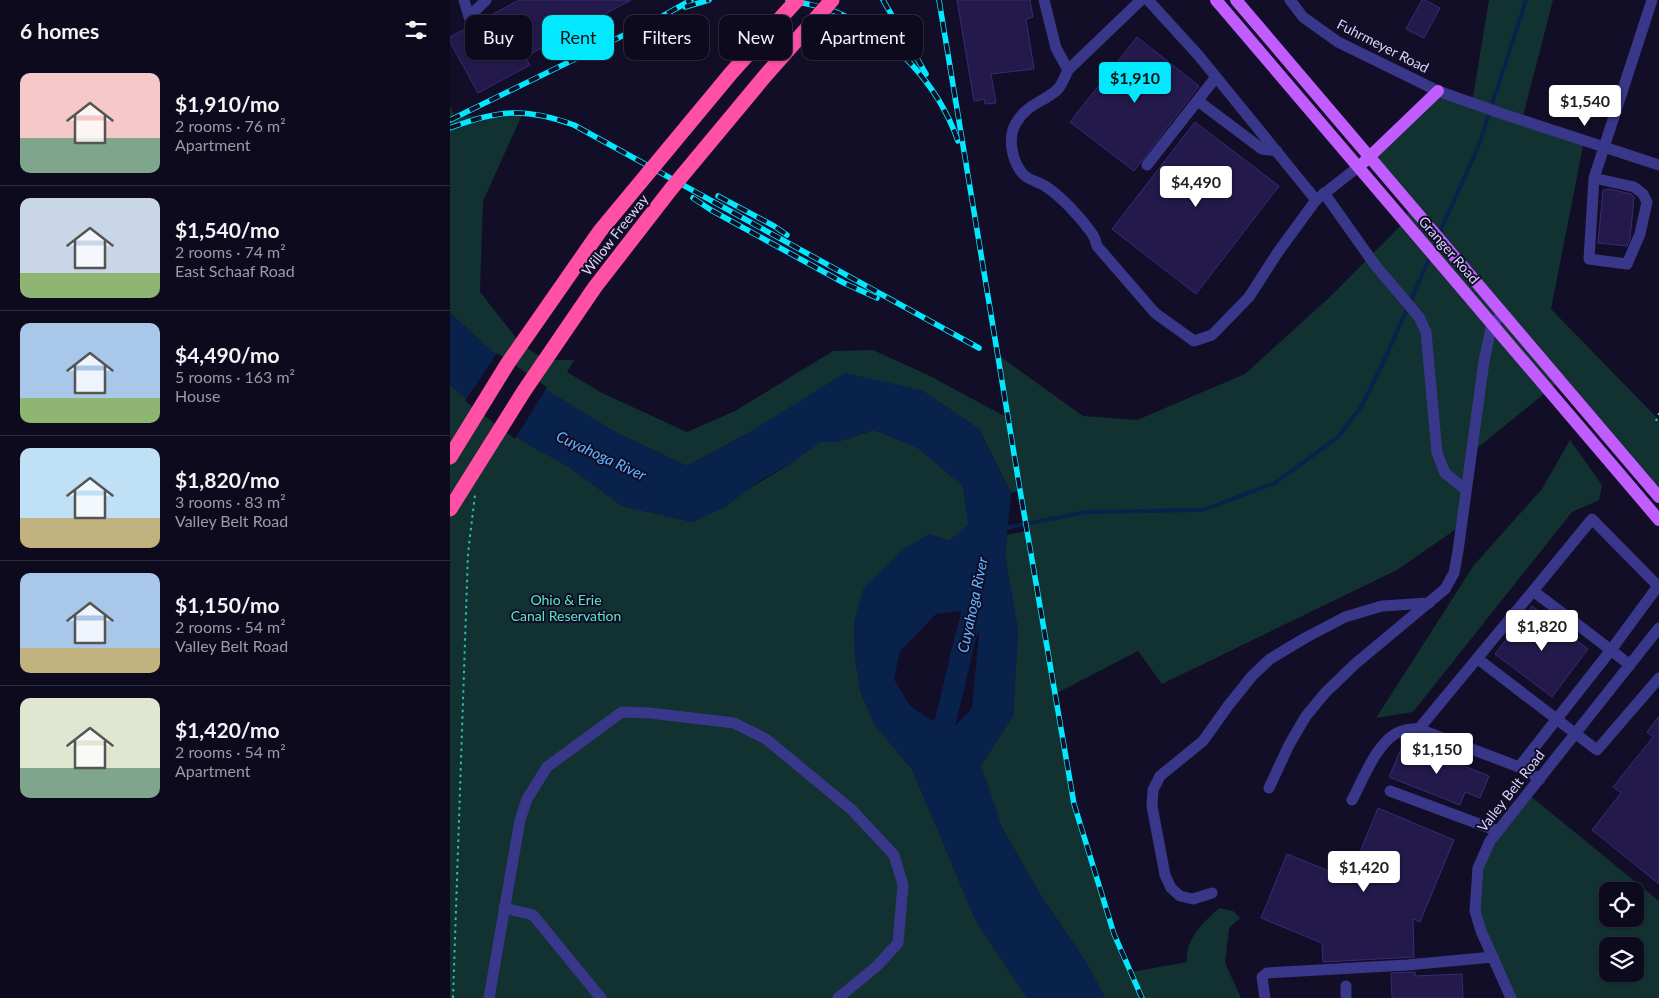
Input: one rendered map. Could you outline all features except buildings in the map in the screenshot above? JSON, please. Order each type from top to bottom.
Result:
[{"type":"highway","name":"Willow Freeway","points":[[450,457],[508,363],[600,231],[732,72],[797,0]]},
{"type":"highway","name":"Willow Freeway","points":[[450,509],[524,391],[596,287],[671,189],[765,76],[832,0]]},
{"type":"main road","name":"Granger Road","points":[[1216,0],[1659,520]]},
{"type":"main road","name":"Granger Road","points":[[1236,0],[1659,497]]},
{"type":"main road","points":[[1358,167],[1438,90]]},
{"type":"street","points":[[464,0],[469,17],[486,0]]},
{"type":"street","points":[[1044,0],[1056,48],[1068,70]]},
{"type":"street","points":[[1141,0],[1068,70],[1058,89],[1034,104],[1015,124],[1010,137],[1012,150],[1022,173],[1031,181],[1044,185],[1060,198],[1083,222],[1092,233],[1098,246],[1155,313],[1194,341],[1212,335],[1249,297],[1278,252],[1320,197],[1358,167]]},
{"type":"street","points":[[1148,0],[1216,77],[1277,151],[1320,197],[1419,317],[1426,332],[1437,453],[1445,473],[1466,490]]},
{"type":"street","name":"Fuhrmeyer Road","points":[[1290,0],[1303,17],[1338,42],[1438,90],[1503,114],[1659,165]]},
{"type":"street","points":[[1594,178],[1634,187],[1643,194],[1647,202],[1640,234],[1627,264],[1589,259],[1594,178],[1652,0]]},
{"type":"street","points":[[1147,165],[1216,77]]},
{"type":"street","points":[[1198,101],[1262,148],[1277,151]]},
{"type":"street","points":[[1269,788],[1289,745],[1306,716],[1325,693],[1355,664],[1445,589],[1454,573],[1484,361],[1492,324],[1503,314]]},
{"type":"street","points":[[1422,728],[1592,519],[1658,586],[1611,650],[1519,767]]},
{"type":"street","points":[[1533,590],[1630,665]]},
{"type":"street","points":[[1212,894],[1193,899],[1180,896],[1171,888],[1165,874],[1152,806],[1153,790],[1160,776],[1203,741],[1252,676],[1270,659],[1345,617],[1382,606],[1429,603]]},
{"type":"street","name":"Valley Belt Road","points":[[1511,998],[1481,931],[1475,912],[1478,868],[1490,841],[1659,628]]},
{"type":"street","points":[[1478,659],[1597,750],[1659,678]]},
{"type":"street","points":[[489,998],[520,820],[528,799],[547,767],[622,712],[650,713],[734,723],[766,739],[852,810],[894,854],[903,885],[898,942],[877,966],[838,998]]},
{"type":"street","points":[[1352,800],[1385,741],[1393,734],[1402,730],[1422,728],[1424,731],[1519,767],[1540,778]]},
{"type":"street","points":[[1390,791],[1498,831]]},
{"type":"street","points":[[504,908],[533,915],[601,998]]},
{"type":"street","points":[[1265,998],[1262,977],[1266,972],[1407,965],[1492,957]]},
{"type":"path","points":[[1656,421],[1659,412]]},
{"type":"path","points":[[453,998],[468,553],[475,496],[473,487]]},
{"type":"green space","name":"Ohio & Erie Canal Reservation","points":[[1489,0],[1553,0],[1522,120],[1584,141],[1551,309],[1659,420],[1659,497],[1560,381],[1471,453],[1462,525],[1397,570],[1162,684],[1138,651],[1055,694],[1084,836],[1105,905],[1131,972],[1187,962],[1187,954],[1192,938],[1202,925],[1219,908],[1233,911],[1240,918],[1229,928],[1225,963],[1241,998],[1105,998],[1086,962],[1040,894],[1002,828],[981,765],[1013,716],[1018,631],[1005,556],[1007,535],[1027,531],[1020,491],[1011,493],[979,429],[921,390],[750,432],[687,466],[617,433],[553,394],[524,442],[568,466],[622,506],[693,522],[790,464],[820,442],[837,442],[874,430],[918,448],[963,486],[969,525],[949,541],[929,534],[854,622],[855,657],[861,693],[875,725],[912,769],[976,921],[1027,998],[450,998],[450,380],[496,355],[450,313],[450,106],[455,117],[523,113],[483,201],[480,292],[521,344],[546,360],[574,360],[567,372],[602,393],[687,432],[735,411],[833,351],[873,350],[928,375],[1008,418],[998,355],[1083,416],[1137,420],[1245,374],[1332,295],[1404,222],[1410,205],[1370,156],[1438,91],[1472,103]]},
{"type":"green space","points":[[1570,440],[1602,485],[1599,500],[1572,512],[1413,712],[1376,718],[1474,565],[1542,489]]},
{"type":"green space","points":[[1528,794],[1636,882],[1599,882],[1599,927],[1644,927],[1644,889],[1659,901],[1659,998],[1511,998],[1481,931],[1478,868]]},
{"type":"water","points":[[450,313],[496,355],[553,394],[617,433],[687,466],[750,432],[845,373],[921,390],[979,429],[1011,493],[1005,556],[1018,631],[1013,716],[981,765],[1002,828],[1040,894],[1086,962],[1105,998],[1027,998],[976,921],[912,769],[875,725],[861,693],[855,657],[854,622],[864,587],[904,549],[929,534],[949,541],[968,525],[963,486],[918,448],[874,430],[837,442],[820,442],[790,464],[759,481],[725,507],[693,522],[622,506],[568,466],[523,442],[450,385]],"holes":[[[961,611],[974,620],[979,635],[972,708],[955,726],[931,720],[910,706],[894,679],[900,651],[936,614]]]},
{"type":"pier","points":[[497,353],[547,387],[515,439],[465,401]]},
{"type":"waterway","points":[[1439,234],[1479,145],[1526,0]]},
{"type":"waterway","points":[[1005,528],[1086,512],[1203,510],[1275,483],[1338,437],[1363,404],[1437,241]]},
{"type":"waterway","name":"Cuyahoga River","points":[[943,752],[940,745],[978,590]]},
{"type":"railway","points":[[450,120],[661,17],[691,0]]},
{"type":"railway","points":[[685,7],[709,0]]},
{"type":"railway","points":[[788,0],[836,12],[857,22],[894,48],[926,81],[939,100],[958,141]]},
{"type":"railway","points":[[883,0],[926,74]]},
{"type":"railway","points":[[939,0],[1074,804],[1114,934],[1142,998]]},
{"type":"railway","points":[[450,128],[483,117],[512,113],[541,115],[574,125],[979,348]]},
{"type":"railway","points":[[718,196],[787,235]]},
{"type":"railway","points":[[693,198],[711,210],[844,283],[877,298]]}]
